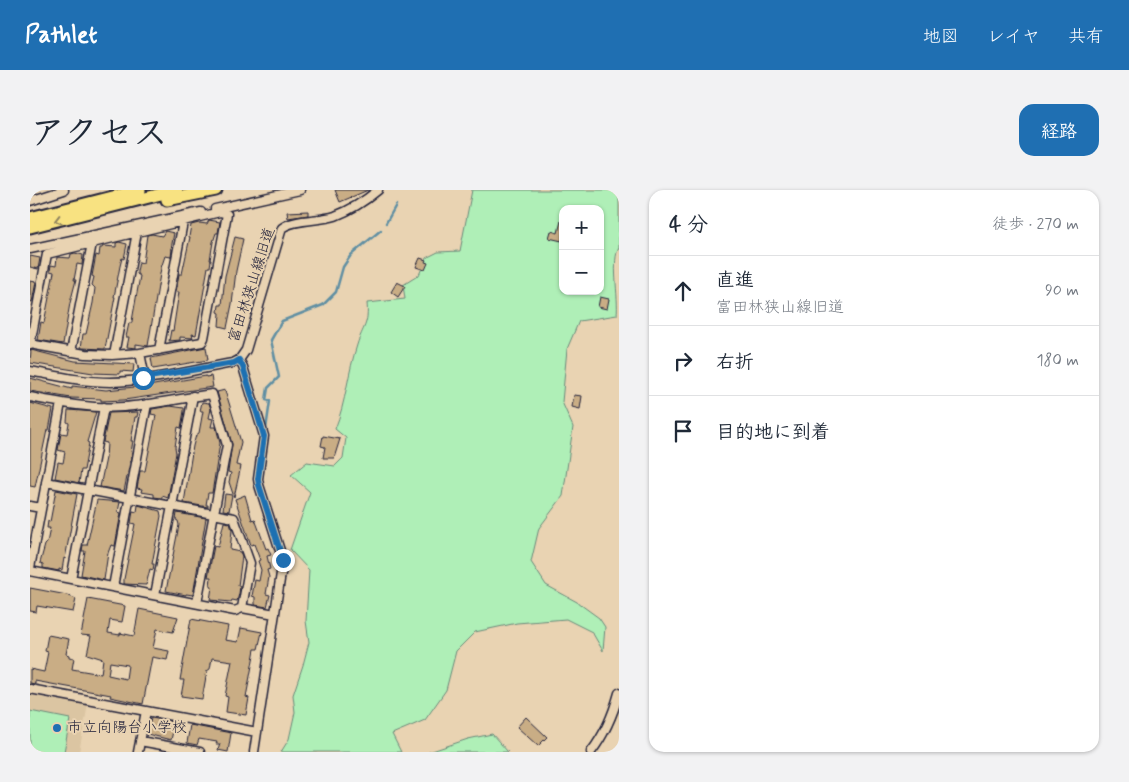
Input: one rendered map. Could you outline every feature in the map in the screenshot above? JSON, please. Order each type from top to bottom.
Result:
[{"type":"highway","points":[[30,227],[178,190]]},
{"type":"highway","points":[[120,204],[135,207],[216,190]]},
{"type":"highway","points":[[30,218],[136,191]]},
{"type":"street","points":[[30,201],[64,190]]},
{"type":"street","points":[[30,249],[300,190]]},
{"type":"street","name":"富田林狭山線旧道","points":[[30,371],[95,381],[125,381],[234,363],[239,360],[246,350],[282,228],[289,224],[335,216],[360,204],[378,190]]},
{"type":"street","points":[[220,212],[227,214],[203,341],[140,353],[114,355],[71,352],[30,344],[47,254],[137,232],[220,212]]},
{"type":"street","points":[[158,350],[183,222]]},
{"type":"street","points":[[114,355],[137,232]]},
{"type":"street","points":[[71,352],[92,243]]},
{"type":"street","points":[[140,353],[144,378]]},
{"type":"street","points":[[239,360],[243,367],[264,436],[258,479],[283,560],[254,752]]},
{"type":"street","points":[[30,397],[62,403],[104,407],[147,404],[212,394],[227,445],[197,603]]},
{"type":"street","points":[[155,595],[192,396]]},
{"type":"street","points":[[62,403],[30,570],[235,611],[242,608],[275,614]]},
{"type":"street","points":[[113,587],[147,404]]},
{"type":"street","points":[[71,579],[104,407]]},
{"type":"street","points":[[46,482],[234,518],[250,563],[242,608]]},
{"type":"street","points":[[30,506],[41,508]]},
{"type":"street","points":[[30,689],[257,732]]},
{"type":"street","points":[[591,752],[608,727],[619,694]]},
{"type":"street","points":[[138,752],[146,711]]},
{"type":"street","points":[[140,741],[196,752]]},
{"type":"shaded area","name":"市立向陽台小学校","points":[[30,694],[88,704],[79,752],[30,752]]},
{"type":"green space","points":[[472,190],[619,190],[619,248],[615,269],[617,315],[579,321],[567,349],[562,402],[573,427],[563,496],[539,528],[531,562],[546,585],[577,602],[599,618],[605,627],[603,651],[592,632],[566,619],[517,623],[475,632],[456,651],[446,690],[425,720],[392,734],[401,752],[281,752],[289,739],[295,712],[293,695],[309,642],[306,621],[309,570],[290,550],[310,492],[291,475],[307,462],[335,466],[343,458],[346,438],[335,429],[342,408],[354,355],[366,321],[367,303],[405,299],[403,285],[419,275],[426,258],[438,252],[460,251]]},
{"type":"green space","points":[[30,711],[70,719],[64,752],[30,752]]},
{"type":"green space","points":[[492,734],[508,752],[429,752],[468,739]]},
{"type":"building","points":[[335,190],[368,190],[340,202]]},
{"type":"building","points":[[308,211],[308,215],[288,218],[287,212]]},
{"type":"building","points":[[209,220],[220,222],[218,233],[216,233],[213,242],[210,267],[208,267],[196,335],[192,334],[193,338],[180,337],[180,340],[169,341],[171,330],[173,331],[179,292],[176,292],[179,274],[182,274],[191,225],[207,224]]},
{"type":"building","points":[[559,229],[559,240],[549,238],[551,231],[558,233]]},
{"type":"building","points":[[165,231],[174,233],[171,257],[165,256],[161,268],[148,346],[136,344],[136,348],[127,347],[129,337],[126,337],[129,323],[132,323],[140,276],[137,274],[137,271],[139,262],[143,263],[147,235],[162,236]]},
{"type":"building","points":[[235,237],[243,239],[227,328],[219,326],[220,313],[218,312],[219,305],[222,305],[225,276]]},
{"type":"building","points":[[116,243],[127,244],[124,259],[122,258],[120,266],[105,349],[81,348],[83,334],[86,334],[93,303],[95,288],[92,285],[94,277],[92,276],[96,255],[99,256],[100,248],[103,246],[116,247]]},
{"type":"building","points":[[71,254],[83,255],[82,265],[77,264],[74,280],[76,280],[63,344],[38,340],[41,322],[44,323],[54,272],[50,271],[51,265],[56,266],[57,257],[70,258]]},
{"type":"building","points":[[30,256],[40,258],[38,269],[30,267]]},
{"type":"building","points":[[420,258],[428,263],[425,270],[416,267]]},
{"type":"building","points":[[30,281],[36,282],[32,302],[30,301]]},
{"type":"building","points":[[397,282],[405,286],[398,297],[391,292]]},
{"type":"building","points":[[600,297],[609,299],[607,309],[598,307]]},
{"type":"building","points":[[206,347],[208,360],[153,369],[151,358]]},
{"type":"building","points":[[31,350],[75,361],[134,364],[133,372],[120,371],[120,374],[93,373],[30,363]]},
{"type":"building","points":[[211,376],[213,387],[124,400],[101,401],[101,399],[71,398],[30,391],[30,378],[72,389],[72,386],[106,390],[154,385]]},
{"type":"building","points":[[225,390],[241,442],[236,465],[241,466],[234,497],[229,482],[231,473],[228,472],[232,444],[217,392]]},
{"type":"building","points":[[574,395],[582,396],[580,409],[572,407]]},
{"type":"building","points":[[202,402],[209,403],[211,409],[209,418],[213,419],[211,427],[216,427],[220,443],[212,493],[208,493],[206,505],[208,507],[184,503],[193,446],[196,435],[199,433],[203,411],[200,411]]},
{"type":"building","points":[[30,403],[53,409],[35,487],[30,486]]},
{"type":"building","points":[[170,406],[184,408],[184,411],[181,428],[178,427],[176,453],[168,498],[162,496],[162,498],[154,497],[154,494],[141,492],[142,489],[137,488],[140,471],[145,471],[156,415],[151,414],[152,409]]},
{"type":"building","points":[[68,410],[96,412],[87,442],[89,443],[84,470],[81,470],[79,483],[55,478],[58,462],[63,463],[65,452],[58,450],[61,433],[67,434],[69,423],[67,422]]},
{"type":"building","points":[[138,412],[137,417],[135,417],[131,441],[133,441],[132,453],[124,491],[100,487],[107,443],[103,442],[109,413]]},
{"type":"building","points":[[323,436],[340,439],[334,458],[323,458],[325,447],[321,446]]},
{"type":"building","points":[[56,490],[77,494],[65,559],[62,570],[59,569],[59,571],[43,568],[43,564],[40,563],[47,543],[50,528],[47,528],[48,521],[50,522]]},
{"type":"building","points":[[225,494],[232,495],[229,511],[223,510]]},
{"type":"building","points":[[245,495],[252,520],[255,519],[266,549],[268,548],[271,555],[267,556],[270,569],[267,570],[269,577],[266,594],[270,595],[267,607],[255,605],[255,597],[252,596],[255,580],[259,581],[261,570],[258,561],[260,560],[254,544],[251,545],[235,499]]},
{"type":"building","points":[[97,500],[120,502],[118,512],[121,513],[115,546],[111,545],[108,553],[104,580],[81,575],[85,551],[82,551],[83,545],[87,545]]},
{"type":"building","points":[[138,505],[160,511],[161,516],[152,564],[154,564],[153,570],[150,569],[146,585],[124,584],[135,524],[131,523],[133,511],[137,512]]},
{"type":"building","points":[[177,513],[206,518],[193,595],[166,591],[179,525],[176,520]]},
{"type":"building","points":[[224,522],[230,523],[232,530],[230,550],[240,552],[242,556],[238,586],[240,586],[239,594],[237,601],[232,600],[231,602],[210,600],[212,587],[210,586],[211,577],[208,577],[214,546],[218,547]]},
{"type":"building","points":[[30,588],[67,595],[76,599],[73,612],[37,606],[36,612],[30,611]]},
{"type":"building","points":[[88,599],[125,606],[122,622],[110,620],[108,633],[134,636],[139,609],[178,617],[173,632],[157,629],[153,648],[169,651],[167,660],[152,657],[143,704],[110,697],[111,695],[35,681],[35,684],[30,683],[30,669],[44,672],[48,652],[45,651],[48,635],[69,639],[66,654],[74,658],[72,669],[101,674],[103,659],[87,654],[91,636],[81,635]],"holes":[[[110,662],[128,665],[126,679],[108,675]]]},
{"type":"building","points":[[191,619],[228,626],[225,640],[238,642],[241,628],[262,632],[258,649],[255,649],[246,697],[249,698],[246,715],[226,712],[228,697],[225,696],[232,661],[212,658],[210,669],[207,671],[202,699],[181,696],[184,680],[180,680]]},
{"type":"building","points":[[526,717],[547,737],[538,746],[517,727]]},
{"type":"building","points":[[151,718],[175,722],[171,740],[147,734]]},
{"type":"building","points":[[190,725],[231,733],[228,752],[218,750],[220,744],[216,744],[217,742],[199,739],[197,745],[187,743]]},
{"type":"waterway","points":[[386,223],[396,205]]},
{"type":"waterway","points":[[266,429],[270,401],[266,400],[268,388],[279,377],[271,340],[282,321],[323,305],[336,292],[343,267],[351,255],[381,230]]},
{"type":"place","name":"市立向陽台小学校","points":[[57,728]]},
{"type":"route","points":[[143,378],[234,363],[239,360],[243,367],[264,436],[258,479],[283,560]]}]
